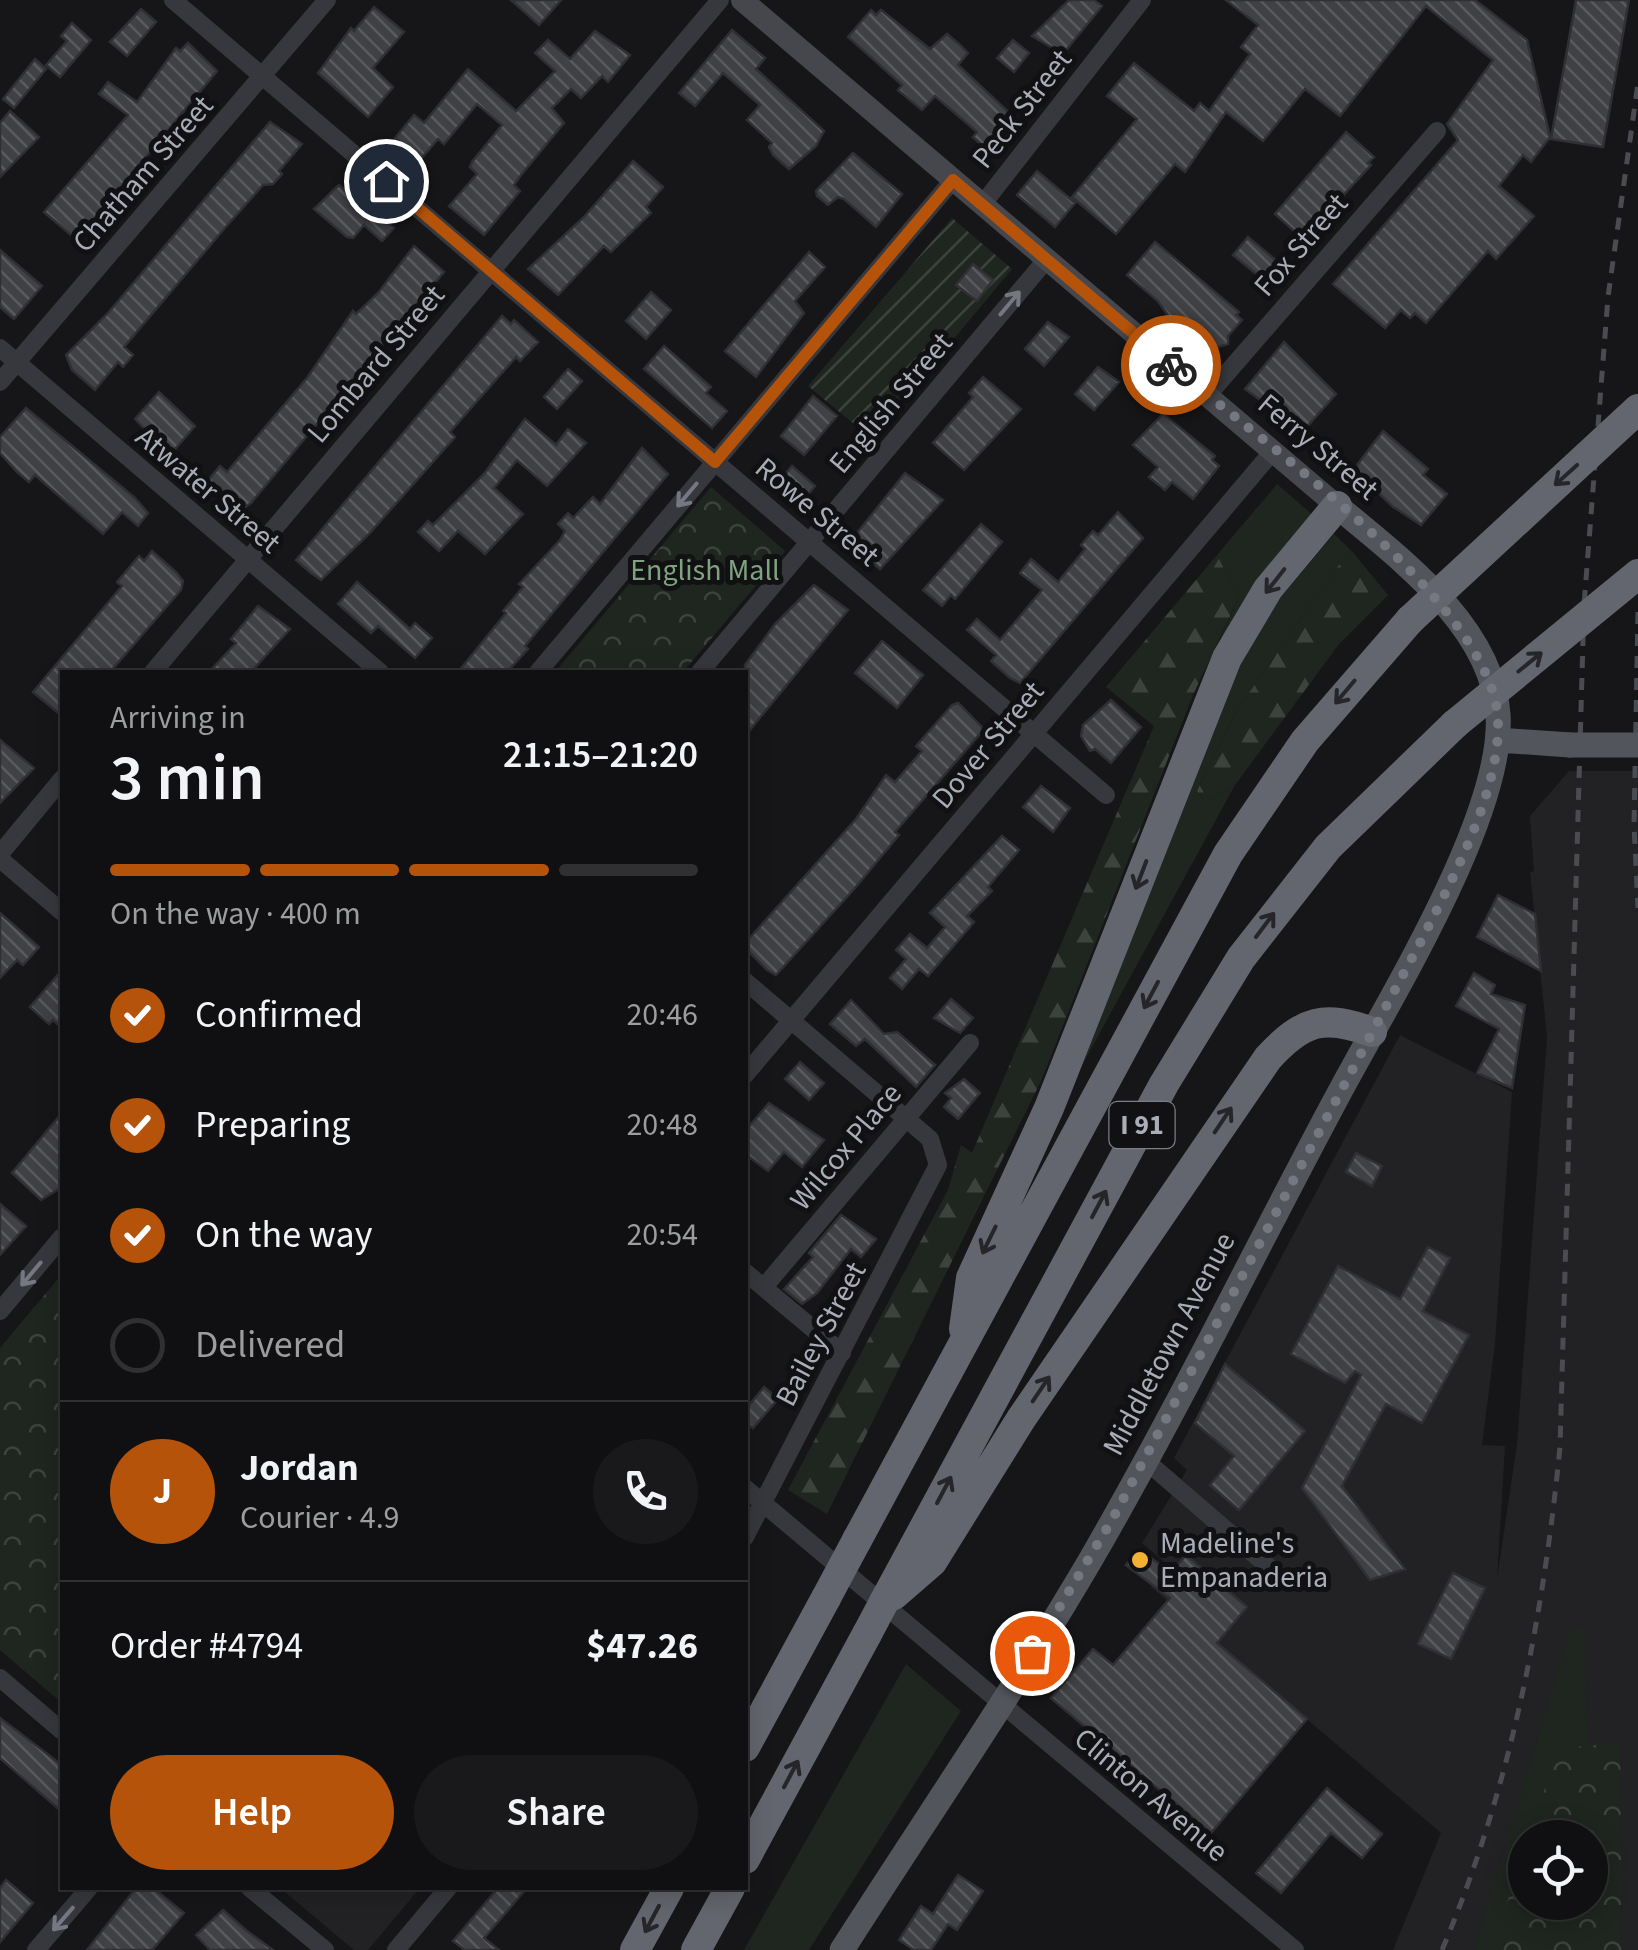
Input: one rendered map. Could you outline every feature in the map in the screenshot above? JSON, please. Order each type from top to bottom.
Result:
[{"type":"highway","name":"I 91","points":[[748,1741],[1228,854],[1306,741],[1410,620],[1638,409]]},
{"type":"highway","points":[[964,1341],[971,1278],[1055,1094],[1227,658],[1262,598],[1338,506]]},
{"type":"highway","name":"I 91","points":[[748,1853],[867,1634],[897,1588],[1214,999],[1320,856],[1455,724],[1638,574]]},
{"type":"highway","points":[[897,1588],[932,1562],[994,1459],[1258,1070],[1289,1038],[1318,1022],[1336,1021],[1372,1032]]},
{"type":"highway","points":[[635,1950],[668,1890]]},
{"type":"highway","points":[[696,1950],[729,1890]]},
{"type":"main road","name":"Ferry Street","points":[[742,0],[1338,506],[1423,584],[1472,643],[1494,690],[1498,740]]},
{"type":"main road","points":[[1498,740],[1638,745]]},
{"type":"main road","name":"Middletown Avenue","points":[[842,1950],[1092,1556],[1456,869],[1492,769],[1498,740]]},
{"type":"street","name":"Rowe Street","points":[[173,0],[1106,795]]},
{"type":"street","name":"Chatham Street","points":[[0,382],[327,0]]},
{"type":"street","name":"Lombard Street","points":[[155,670],[720,0]]},
{"type":"street","name":"Peck Street","points":[[982,205],[1142,0]]},
{"type":"street","name":"Fox Street","points":[[1207,396],[1437,131]]},
{"type":"street","name":"Peck Street","points":[[540,670],[953,180]]},
{"type":"street","name":"English Street","points":[[702,670],[1046,260]]},
{"type":"street","name":"Atwater Street","points":[[0,348],[378,670]]},
{"type":"street","name":"Dover Street","points":[[748,1071],[1273,451]]},
{"type":"street","points":[[60,782],[0,856],[60,910]]},
{"type":"street","points":[[748,985],[906,1119]]},
{"type":"street","name":"Wilcox Place","points":[[764,1288],[970,1043]]},
{"type":"street","name":"Bailey Street","points":[[748,1531],[936,1174],[938,1155],[930,1139],[906,1119]]},
{"type":"street","points":[[1,1307],[60,1239]]},
{"type":"street","points":[[748,1275],[842,1353]]},
{"type":"street","points":[[1144,1460],[1270,1568]]},
{"type":"street","name":"Clinton Avenue","points":[[748,1491],[1295,1950]]},
{"type":"street","points":[[0,1678],[60,1728]]},
{"type":"street","points":[[36,1950],[88,1890]]},
{"type":"street","points":[[252,1890],[325,1950]]},
{"type":"street","points":[[396,1950],[446,1890]]},
{"type":"shaded area","points":[[1569,771],[1638,771],[1638,1950],[1622,1950],[1619,1743],[1543,1820],[1508,1820],[1508,1892],[1490,1950],[1393,1950],[1441,1833],[1151,1587],[1168,1565],[1142,1543],[1187,1470],[1174,1458],[1400,1035],[1512,1092],[1495,1344],[1482,1445],[1505,1446],[1497,1579],[1517,1444],[1547,1037],[1530,872],[1534,871],[1530,816]]},
{"type":"shaded area","points":[[282,1890],[418,1890],[368,1950],[354,1950]]},
{"type":"green space","points":[[952,218],[1012,269],[871,438],[808,386]]},
{"type":"green space","points":[[1277,484],[1313,515],[1220,639],[1239,597],[1217,555]]},
{"type":"green space","name":"English Mall","points":[[711,487],[785,551],[685,670],[557,670]]},
{"type":"green space","points":[[1334,534],[1350,549],[1237,710],[1197,791],[1206,802],[1235,785],[1078,1073],[1255,628]]},
{"type":"green space","points":[[1350,549],[1388,595],[1339,644],[1235,785],[1206,802],[1197,791],[1237,710]]},
{"type":"green space","points":[[1217,555],[1239,597],[1193,695],[1042,1079],[827,1514],[788,1490],[948,1190],[961,1145],[972,1153],[1154,726],[1106,687]]},
{"type":"green space","points":[[60,1276],[60,1701],[0,1650],[0,1348]]},
{"type":"green space","points":[[1585,1628],[1589,1820],[1513,1820],[1570,1629]]},
{"type":"green space","points":[[906,1664],[961,1711],[809,1950],[744,1950]]},
{"type":"green space","points":[[1620,1743],[1622,1950],[1490,1950],[1508,1899],[1508,1920],[1608,1920],[1608,1820],[1535,1820],[1558,1748]]},
{"type":"green space","points":[[1508,1838],[1508,1920],[1591,1920],[1592,1950],[1475,1950]]},
{"type":"building","points":[[511,0],[561,0],[539,25]]},
{"type":"building","points":[[1069,0],[1094,0],[1102,6],[1063,54],[1032,36]]},
{"type":"building","points":[[1226,0],[1475,0],[1527,40],[1550,137],[1531,162],[1523,155],[1499,186],[1534,216],[1496,259],[1488,251],[1426,323],[1415,313],[1410,318],[1401,310],[1385,328],[1333,284],[1458,140],[1447,124],[1493,60],[1426,6],[1340,116],[1305,89],[1263,141],[1226,112],[1185,172],[1175,164],[1116,234],[1072,197],[1137,119],[1107,96],[1134,63],[1194,111],[1200,103],[1209,111],[1250,54],[1241,47],[1258,25]]},
{"type":"building","points":[[1576,0],[1629,0],[1603,147],[1551,139]]},
{"type":"building","points":[[374,7],[404,32],[373,68],[393,87],[368,117],[318,73],[351,28],[354,31]]},
{"type":"building","points":[[141,9],[156,22],[127,56],[110,42]]},
{"type":"building","points":[[871,10],[876,15],[881,10],[930,49],[947,34],[968,53],[958,65],[1018,121],[1000,146],[991,153],[973,137],[977,132],[935,96],[922,110],[898,90],[902,85],[848,37]]},
{"type":"building","points":[[72,23],[91,40],[60,77],[46,65],[67,41],[61,36]]},
{"type":"building","points":[[732,30],[765,58],[756,69],[824,131],[816,146],[789,169],[773,155],[769,147],[772,143],[747,120],[760,105],[723,73],[695,106],[679,93]]},
{"type":"building","points":[[595,31],[630,55],[608,82],[602,76],[581,98],[571,89],[552,108],[564,123],[521,175],[514,185],[520,191],[484,235],[449,206],[477,174],[470,167],[472,162],[502,125],[477,104],[444,144],[438,139],[420,160],[395,138],[414,115],[424,123],[468,69],[516,111],[555,71],[535,53],[548,40],[570,59]]},
{"type":"building","points":[[1013,40],[1029,53],[1014,72],[997,58]]},
{"type":"building","points":[[188,43],[217,71],[77,240],[44,212],[128,115],[99,94],[108,82],[137,102],[176,48],[180,51]]},
{"type":"building","points":[[35,59],[46,69],[14,108],[3,99]]},
{"type":"building","points":[[10,111],[39,137],[0,177],[0,123]]},
{"type":"building","points":[[270,122],[302,144],[279,171],[282,174],[273,184],[263,185],[124,347],[133,355],[123,367],[118,362],[95,390],[72,370],[66,355],[108,313]]},
{"type":"building","points":[[1346,132],[1374,157],[1368,163],[1371,165],[1303,239],[1275,214]]},
{"type":"building","points":[[853,153],[902,194],[876,227],[844,199],[838,197],[828,205],[817,196],[816,191]]},
{"type":"building","points":[[633,161],[663,187],[646,207],[651,213],[611,252],[604,246],[558,295],[528,269],[584,217]]},
{"type":"building","points":[[1037,171],[1075,203],[1055,227],[1017,195]]},
{"type":"building","points":[[339,185],[394,228],[382,241],[364,225],[353,238],[347,237],[314,209]]},
{"type":"building","points":[[1248,237],[1285,268],[1275,280],[1270,276],[1265,281],[1233,255]]},
{"type":"building","points":[[1155,242],[1239,312],[1236,315],[1242,320],[1228,336],[1228,344],[1204,351],[1171,320],[1158,301],[1127,275]]},
{"type":"building","points":[[414,246],[444,272],[251,503],[241,510],[233,503],[231,506],[205,484],[220,466],[227,472],[307,378],[353,311],[356,314],[378,293]]},
{"type":"building","points":[[0,250],[42,286],[14,319],[0,307]]},
{"type":"building","points":[[809,252],[825,267],[795,301],[804,313],[756,377],[725,351]]},
{"type":"building","points":[[973,264],[993,280],[977,301],[956,285]]},
{"type":"building","points":[[651,292],[671,310],[646,339],[626,321]]},
{"type":"building","points":[[502,316],[511,324],[514,320],[538,342],[520,361],[516,357],[486,391],[450,432],[455,437],[369,534],[321,580],[311,573],[296,560]]},
{"type":"building","points":[[1048,322],[1069,337],[1044,366],[1025,349]]},
{"type":"building","points":[[1284,342],[1336,394],[1303,431],[1245,389]]},
{"type":"building","points":[[664,346],[711,387],[706,393],[727,411],[712,428],[644,369]]},
{"type":"building","points":[[1098,367],[1119,382],[1094,410],[1075,394]]},
{"type":"building","points":[[568,369],[582,381],[557,409],[544,397]]},
{"type":"building","points":[[983,377],[1021,409],[964,470],[933,443],[973,397],[969,393]]},
{"type":"building","points":[[159,392],[195,426],[170,455],[135,419]]},
{"type":"building","points":[[813,396],[837,416],[804,455],[781,436]]},
{"type":"building","points":[[26,408],[135,498],[148,513],[138,526],[122,512],[103,534],[35,475],[29,482],[17,472],[0,453],[0,437]]},
{"type":"building","points":[[1163,414],[1215,456],[1212,460],[1219,466],[1193,499],[1172,482],[1165,490],[1149,477],[1158,467],[1133,445]]},
{"type":"building","points":[[525,419],[556,445],[568,429],[586,443],[547,486],[517,460],[494,488],[523,514],[485,554],[458,531],[439,551],[418,532],[428,521],[433,525],[484,474]]},
{"type":"building","points":[[1383,431],[1428,469],[1423,475],[1447,494],[1421,525],[1392,506],[1354,469]]},
{"type":"building","points":[[642,448],[668,474],[509,670],[460,670],[506,613],[503,611],[523,587],[519,584],[560,540],[565,531],[558,524],[568,513],[573,518],[593,497],[600,504]]},
{"type":"building","points":[[792,466],[815,486],[800,504],[777,484]]},
{"type":"building","points":[[905,473],[943,500],[880,569],[849,543]]},
{"type":"building","points":[[1118,512],[1143,538],[1020,683],[1010,678],[991,661],[996,655],[967,630],[977,619],[1000,640],[1042,590],[1020,573],[1031,559],[1058,582],[1085,549],[1081,545],[1093,531],[1098,535]]},
{"type":"building","points":[[981,524],[1002,542],[955,599],[951,595],[942,606],[923,590]]},
{"type":"building","points":[[152,551],[183,581],[181,590],[112,670],[60,670],[60,714],[33,692],[122,586],[117,582],[139,556],[144,561]]},
{"type":"building","points":[[357,582],[410,629],[415,623],[432,638],[415,658],[378,626],[371,633],[338,604]]},
{"type":"building","points":[[814,585],[848,610],[748,732],[745,665],[775,624]]},
{"type":"building","points":[[258,606],[290,629],[253,670],[211,670],[236,643],[231,639]]},
{"type":"building","points":[[882,641],[923,675],[897,708],[855,673]]},
{"type":"building","points":[[1111,700],[1141,727],[1111,763],[1095,749],[1090,751],[1081,736],[1083,725]]},
{"type":"building","points":[[958,703],[984,729],[895,832],[899,835],[855,888],[776,975],[767,970],[748,951],[748,940],[856,819],[886,775],[895,782],[922,751],[916,746]]},
{"type":"building","points":[[0,740],[34,768],[0,803]]},
{"type":"building","points":[[1041,786],[1070,808],[1053,832],[1023,807]]},
{"type":"building","points":[[1002,836],[1019,850],[988,887],[992,891],[967,916],[974,922],[928,976],[919,969],[902,989],[890,978],[906,959],[896,950],[910,934],[927,948],[945,927],[930,913]]},
{"type":"building","points":[[1498,895],[1535,914],[1541,971],[1477,937]]},
{"type":"building","points":[[0,913],[39,947],[23,965],[17,960],[0,978]]},
{"type":"building","points":[[60,972],[60,1026],[53,1020],[49,1024],[30,1007]]},
{"type":"building","points":[[1474,973],[1495,985],[1491,994],[1525,1005],[1512,1088],[1477,1073],[1499,1029],[1456,1006]]},
{"type":"building","points":[[951,999],[973,1018],[960,1033],[934,1018]]},
{"type":"building","points":[[851,1000],[884,1034],[897,1032],[935,1065],[916,1087],[865,1039],[856,1046],[830,1024]]},
{"type":"building","points":[[800,1062],[824,1083],[809,1100],[785,1079]]},
{"type":"building","points":[[964,1079],[980,1093],[958,1119],[944,1107],[951,1098],[945,1093]]},
{"type":"building","points":[[769,1103],[824,1140],[802,1167],[784,1152],[768,1171],[748,1156],[748,1128]]},
{"type":"building","points":[[60,1115],[60,1188],[41,1200],[12,1173]]},
{"type":"building","points":[[1356,1153],[1382,1166],[1372,1186],[1346,1172]]},
{"type":"building","points":[[0,1204],[26,1226],[0,1255]]},
{"type":"building","points":[[841,1215],[876,1239],[861,1257],[851,1249],[817,1293],[802,1304],[784,1289],[813,1257],[809,1253]]},
{"type":"building","points":[[1428,1247],[1450,1258],[1423,1311],[1469,1335],[1422,1423],[1386,1404],[1342,1486],[1405,1569],[1370,1580],[1302,1488],[1361,1375],[1355,1371],[1345,1383],[1291,1354],[1338,1266],[1400,1299]]},
{"type":"building","points":[[1225,1364],[1305,1431],[1239,1510],[1210,1485],[1234,1456],[1195,1423]]},
{"type":"building","points":[[764,1387],[778,1399],[753,1428],[748,1424],[748,1406]]},
{"type":"building","points":[[1139,1549],[1171,1573],[1186,1555],[1247,1607],[1217,1643],[1307,1719],[1211,1833],[1051,1698],[1093,1649],[1113,1665],[1170,1598],[1126,1565]]},
{"type":"building","points":[[1453,1573],[1485,1588],[1451,1659],[1418,1644]]},
{"type":"building","points":[[0,1718],[60,1763],[60,1810],[0,1758]]},
{"type":"building","points":[[1327,1788],[1382,1834],[1362,1858],[1331,1833],[1281,1893],[1256,1873]]},
{"type":"building","points":[[958,1875],[983,1891],[957,1930],[948,1924],[931,1950],[914,1950],[899,1940],[921,1906],[933,1914]]},
{"type":"building","points":[[6,1880],[33,1903],[0,1942],[0,1888]]},
{"type":"building","points":[[134,1890],[155,1890],[184,1913],[152,1950],[87,1950]]},
{"type":"building","points":[[496,1890],[525,1890],[484,1938],[499,1950],[465,1950],[453,1941]]},
{"type":"building","points":[[223,1910],[273,1950],[210,1950],[196,1935]]},
{"type":"railway","points":[[1442,1950],[1487,1828],[1520,1703],[1544,1576],[1560,1447],[1584,605],[1608,297],[1638,83]]},
{"type":"railway","points":[[1638,612],[1634,825],[1638,908]]},
{"type":"way so far","points":[[1032,1653],[1112,1520],[1420,943],[1466,845],[1497,748],[1498,719],[1491,678],[1450,614],[1390,551],[1171,365]]},
{"type":"place","name":"Madeline's Empanaderia","points":[[1140,1560]]},
{"type":"route","points":[[386,181],[715,462],[953,180],[1171,365]]}]
